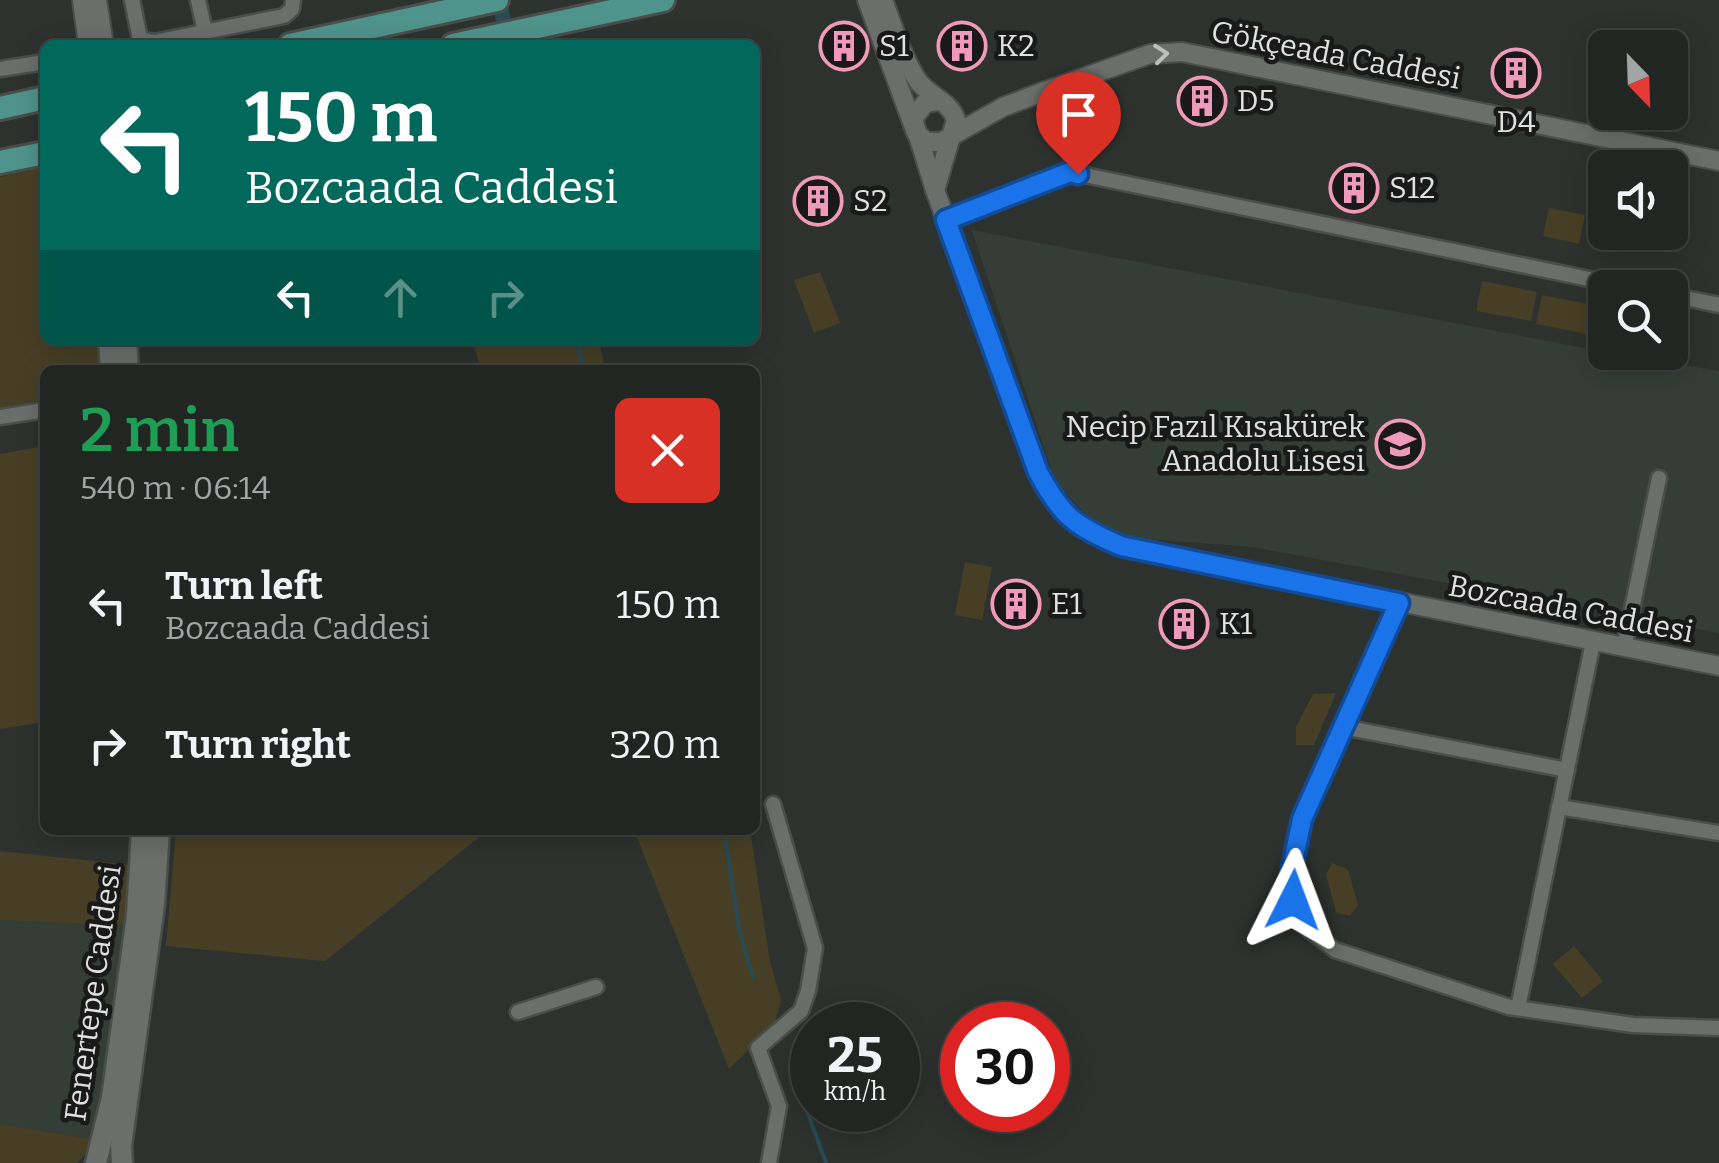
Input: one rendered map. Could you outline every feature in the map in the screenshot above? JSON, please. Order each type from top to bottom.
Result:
[{"type":"main road","points":[[313,40],[497,0]]},
{"type":"main road","points":[[476,40],[663,0]]},
{"type":"main road","points":[[0,108],[40,99]]},
{"type":"main road","points":[[0,162],[40,154]]},
{"type":"main road","name":"Fenertepe Caddesi","points":[[96,1163],[112,1098],[140,880],[142,835]]},
{"type":"main road","name":"Fenertepe Caddesi","points":[[122,1163],[121,1146],[154,905],[159,835]]},
{"type":"street","points":[[82,0],[87,40]]},
{"type":"street","points":[[97,0],[103,40]]},
{"type":"street","points":[[132,0],[138,32],[144,40]]},
{"type":"street","points":[[198,0],[204,32]]},
{"type":"street","points":[[157,40],[284,16],[292,9],[293,0]]},
{"type":"street","name":"Bozcaada Caddesi","points":[[867,0],[1038,472],[1052,501],[1082,528],[1121,546],[1719,666]]},
{"type":"street","points":[[883,0],[910,68],[921,84],[954,113],[953,133],[935,190]]},
{"type":"street","name":"Gökçeada Caddesi","points":[[953,133],[1003,106],[1045,91],[1150,54],[1182,52],[1719,160]]},
{"type":"street","points":[[0,70],[40,63]]},
{"type":"street","points":[[1045,91],[1078,174]]},
{"type":"street","points":[[938,101],[919,107],[913,126],[916,133],[927,142],[942,142],[953,133]]},
{"type":"street","points":[[946,220],[1070,172],[1588,279]]},
{"type":"street","points":[[1688,299],[1719,305]]},
{"type":"street","points":[[0,417],[40,411]]},
{"type":"street","points":[[1624,648],[1659,478]]},
{"type":"street","points":[[1399,603],[1302,819],[1292,867],[1293,900],[1310,931],[1335,950],[1518,1008],[1632,1025],[1719,1028]]},
{"type":"street","points":[[1518,1008],[1593,642]]},
{"type":"street","points":[[1343,727],[1567,770]]},
{"type":"street","points":[[769,1163],[779,1106],[758,1048],[801,1011],[815,948],[773,804]]},
{"type":"street","points":[[1559,807],[1719,833]]},
{"type":"street","points":[[518,1012],[596,986]]},
{"type":"shaded area","points":[[40,168],[40,345],[97,345],[99,365],[40,365],[40,401],[0,408],[0,177]]},
{"type":"shaded area","points":[[1549,208],[1585,215],[1579,244],[1543,236]]},
{"type":"shaded area","points":[[972,230],[1588,349],[1588,370],[1688,370],[1688,366],[1719,371],[1719,633],[1253,547],[1135,538],[1088,517],[1055,481]]},
{"type":"shaded area","points":[[820,272],[840,323],[814,333],[794,280]]},
{"type":"shaded area","points":[[1482,281],[1537,292],[1531,321],[1476,311]]},
{"type":"shaded area","points":[[1542,295],[1588,304],[1588,334],[1536,324]]},
{"type":"shaded area","points":[[474,345],[600,345],[604,365],[480,365]]},
{"type":"shaded area","points":[[40,447],[40,723],[0,729],[0,454]]},
{"type":"shaded area","points":[[965,562],[992,567],[982,620],[955,615]]},
{"type":"shaded area","points":[[1336,693],[1314,745],[1296,745],[1296,727],[1313,694]]},
{"type":"shaded area","points":[[176,835],[482,835],[325,961],[166,946]]},
{"type":"shaded area","points":[[636,835],[751,835],[770,962],[781,1000],[774,1025],[729,1069]]},
{"type":"shaded area","points":[[0,851],[132,865],[125,926],[0,920]]},
{"type":"shaded area","points":[[1332,863],[1348,870],[1358,905],[1350,916],[1336,912],[1326,875]]},
{"type":"shaded area","points":[[0,920],[125,926],[98,1140],[0,1124]]},
{"type":"shaded area","points":[[1574,946],[1603,981],[1582,998],[1553,964]]},
{"type":"shaded area","points":[[0,1124],[98,1140],[77,1163],[0,1163]]},
{"type":"waterway","points":[[499,0],[508,40]]},
{"type":"waterway","points":[[578,345],[582,365]]},
{"type":"waterway","points":[[725,835],[739,928],[753,978]]},
{"type":"waterway","points":[[815,1132],[826,1163]]},
{"type":"place","name":"S1","points":[[844,46]]},
{"type":"place","name":"K2","points":[[962,46]]},
{"type":"place","name":"D4","points":[[1516,73]]},
{"type":"place","name":"D5","points":[[1202,101]]},
{"type":"place","name":"S12","points":[[1354,188]]},
{"type":"place","name":"S2","points":[[818,201]]},
{"type":"place","name":"Necip Fazıl Kısakürek Anadolu Lisesi","points":[[1400,444]]},
{"type":"place","name":"E1","points":[[1016,604]]},
{"type":"place","name":"K1","points":[[1184,624]]},
{"type":"route","points":[[1078,174],[1070,172],[946,220],[1052,501],[1082,528],[1121,546],[1399,603],[1302,819],[1292,867],[1293,900]]}]
